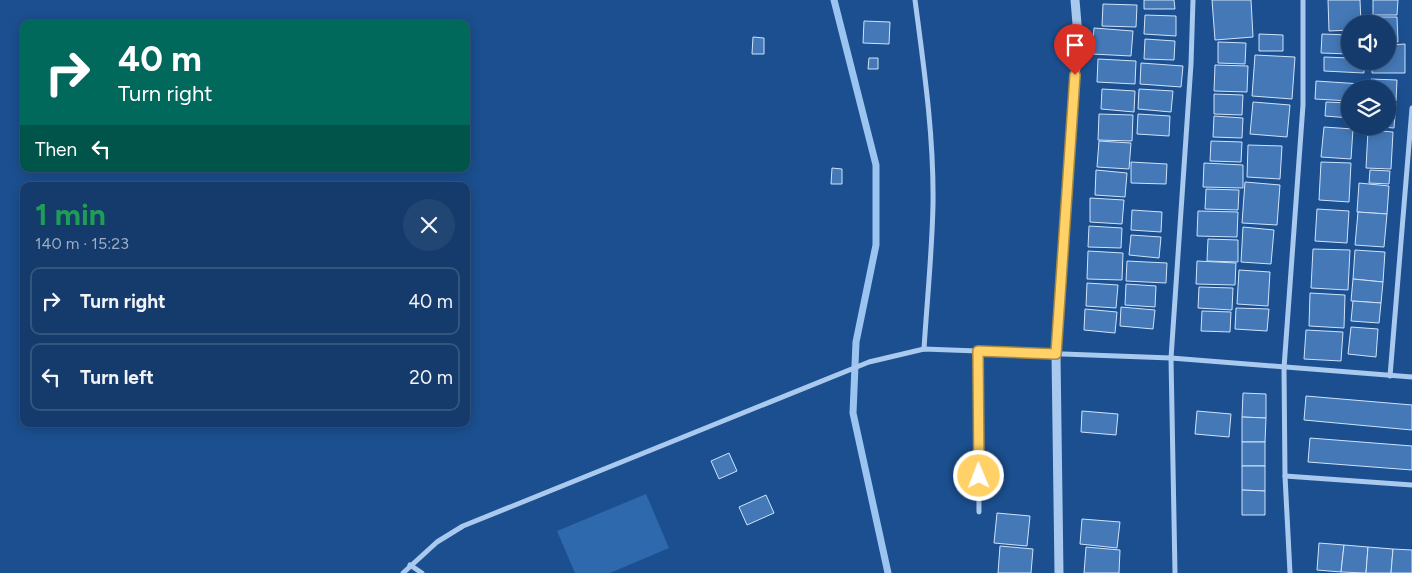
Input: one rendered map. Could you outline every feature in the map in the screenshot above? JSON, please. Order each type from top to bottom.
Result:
[{"type":"street","points":[[915,0],[929,113],[932,156],[931,253],[924,349]]},
{"type":"street","points":[[1059,573],[1056,354],[1078,36],[1075,0]]},
{"type":"street","points":[[1175,573],[1171,358],[1191,64],[1192,0]]},
{"type":"street","points":[[1290,573],[1285,476],[1284,368],[1303,105],[1303,0]]},
{"type":"street","points":[[1390,376],[1412,108]]},
{"type":"street","points":[[402,573],[437,542],[463,526],[868,362],[924,349],[1171,358],[1412,377]]},
{"type":"street","points":[[978,351],[979,512]]},
{"type":"street","points":[[1285,476],[1412,485]]},
{"type":"street","points":[[410,565],[422,573]]},
{"type":"shaded area","points":[[646,494],[669,548],[610,573],[575,573],[557,531]]},
{"type":"building","points":[[1144,0],[1174,0],[1175,9],[1144,9]]},
{"type":"building","points":[[1212,0],[1251,0],[1253,37],[1215,40]]},
{"type":"building","points":[[1328,0],[1360,0],[1361,15],[1341,15],[1341,30],[1329,31]]},
{"type":"building","points":[[1373,0],[1398,0],[1397,15],[1373,15]]},
{"type":"building","points":[[1103,4],[1137,5],[1136,27],[1102,26]]},
{"type":"building","points":[[1145,15],[1176,16],[1176,36],[1144,34]]},
{"type":"building","points":[[1396,17],[1397,17],[1398,42],[1396,42]]},
{"type":"building","points":[[864,21],[890,22],[889,44],[863,43]]},
{"type":"building","points":[[1094,28],[1133,31],[1131,56],[1092,54]]},
{"type":"building","points":[[1259,34],[1283,35],[1283,51],[1259,51]]},
{"type":"building","points":[[1322,34],[1341,35],[1341,54],[1321,53]]},
{"type":"building","points":[[753,37],[764,38],[764,54],[752,54]]},
{"type":"building","points":[[1145,39],[1175,41],[1174,60],[1144,59]]},
{"type":"building","points":[[1218,42],[1246,43],[1245,64],[1218,63]]},
{"type":"building","points":[[1405,44],[1405,73],[1372,73],[1372,70],[1396,70],[1396,45]]},
{"type":"building","points":[[1255,55],[1295,57],[1292,99],[1252,96]]},
{"type":"building","points":[[1324,57],[1341,58],[1341,70],[1364,70],[1364,73],[1324,71]]},
{"type":"building","points":[[869,58],[878,58],[878,69],[868,69]]},
{"type":"building","points":[[1098,59],[1136,61],[1135,84],[1097,82]]},
{"type":"building","points":[[1141,63],[1183,66],[1181,87],[1140,84]]},
{"type":"building","points":[[1215,65],[1248,66],[1247,92],[1214,91]]},
{"type":"building","points":[[1371,79],[1397,80],[1396,101],[1396,80]]},
{"type":"building","points":[[1316,81],[1341,83],[1341,100],[1315,99]]},
{"type":"building","points":[[1102,89],[1135,91],[1134,112],[1101,109]]},
{"type":"building","points":[[1139,89],[1173,91],[1171,112],[1138,109]]},
{"type":"building","points":[[1214,94],[1243,95],[1242,115],[1214,114]]},
{"type":"building","points":[[1253,102],[1290,105],[1287,137],[1250,134]]},
{"type":"building","points":[[1326,102],[1341,103],[1341,117],[1325,116]]},
{"type":"building","points":[[1099,114],[1133,115],[1132,141],[1098,140]]},
{"type":"building","points":[[1138,114],[1170,116],[1169,136],[1137,134]]},
{"type":"building","points":[[1214,116],[1243,118],[1242,138],[1213,137]]},
{"type":"building","points":[[1324,127],[1341,128],[1341,135],[1353,135],[1351,159],[1321,157]]},
{"type":"building","points":[[1368,135],[1393,135],[1391,169],[1366,168]]},
{"type":"building","points":[[1099,141],[1131,143],[1129,169],[1097,167]]},
{"type":"building","points":[[1211,141],[1242,142],[1241,162],[1210,161]]},
{"type":"building","points":[[1248,145],[1282,146],[1280,179],[1247,177]]},
{"type":"building","points":[[1131,162],[1167,164],[1166,184],[1131,183]]},
{"type":"building","points":[[1321,162],[1351,163],[1349,202],[1319,200]]},
{"type":"building","points":[[1204,163],[1243,165],[1243,188],[1203,187]]},
{"type":"building","points":[[832,168],[842,169],[842,184],[831,184]]},
{"type":"building","points":[[1096,170],[1127,173],[1125,197],[1095,195]]},
{"type":"building","points":[[1370,170],[1390,171],[1389,184],[1369,183]]},
{"type":"building","points":[[1245,182],[1280,185],[1277,225],[1242,223]]},
{"type":"building","points":[[1359,183],[1389,186],[1387,214],[1357,212]]},
{"type":"building","points":[[1206,189],[1239,190],[1238,210],[1205,209]]},
{"type":"building","points":[[1090,198],[1124,200],[1122,224],[1090,222]]},
{"type":"building","points":[[1317,209],[1349,211],[1347,243],[1315,241]]},
{"type":"building","points":[[1132,210],[1162,212],[1161,232],[1131,230]]},
{"type":"building","points":[[1198,211],[1238,212],[1237,237],[1197,236]]},
{"type":"building","points":[[1358,212],[1387,214],[1384,247],[1355,245]]},
{"type":"building","points":[[1089,226],[1122,228],[1121,248],[1088,247]]},
{"type":"building","points":[[1243,227],[1274,230],[1271,264],[1241,262]]},
{"type":"building","points":[[1131,235],[1161,237],[1159,258],[1129,255]]},
{"type":"building","points":[[1208,239],[1238,240],[1238,262],[1207,261]]},
{"type":"building","points":[[1313,249],[1350,250],[1348,290],[1311,288]]},
{"type":"building","points":[[1355,250],[1385,252],[1383,282],[1353,279]]},
{"type":"building","points":[[1088,251],[1123,253],[1122,280],[1087,279]]},
{"type":"building","points":[[1127,261],[1167,263],[1166,283],[1126,281]]},
{"type":"building","points":[[1197,261],[1236,263],[1235,285],[1196,284]]},
{"type":"building","points":[[1239,270],[1270,272],[1268,306],[1237,304]]},
{"type":"building","points":[[1353,279],[1383,282],[1381,303],[1351,301]]},
{"type":"building","points":[[1087,283],[1118,285],[1116,308],[1086,306]]},
{"type":"building","points":[[1126,284],[1156,286],[1155,307],[1125,305]]},
{"type":"building","points":[[1199,287],[1233,288],[1232,310],[1198,308]]},
{"type":"building","points":[[1310,293],[1345,295],[1344,328],[1309,326]]},
{"type":"building","points":[[1353,301],[1381,303],[1379,323],[1351,321]]},
{"type":"building","points":[[1121,307],[1155,310],[1153,329],[1120,326]]},
{"type":"building","points":[[1236,308],[1269,309],[1267,331],[1235,329]]},
{"type":"building","points":[[1085,309],[1117,312],[1115,333],[1084,330]]},
{"type":"building","points":[[1202,311],[1231,312],[1230,332],[1201,331]]},
{"type":"building","points":[[1351,327],[1378,329],[1376,357],[1348,354]]},
{"type":"building","points":[[1306,330],[1343,332],[1341,361],[1304,359]]},
{"type":"building","points":[[1243,393],[1266,394],[1266,418],[1242,417]]},
{"type":"building","points":[[1306,396],[1412,405],[1412,430],[1304,420]]},
{"type":"building","points":[[1082,411],[1118,414],[1116,435],[1081,432]]},
{"type":"building","points":[[1197,411],[1231,414],[1229,437],[1195,434]]},
{"type":"building","points":[[1242,417],[1266,418],[1265,442],[1242,442]]},
{"type":"building","points":[[1310,438],[1412,446],[1412,470],[1308,462]]},
{"type":"building","points":[[1242,442],[1265,442],[1265,466],[1242,466]]},
{"type":"building","points":[[729,453],[737,471],[719,479],[711,461]]},
{"type":"building","points":[[1242,466],[1265,466],[1265,491],[1242,490]]},
{"type":"building","points":[[1242,490],[1265,491],[1265,515],[1242,515]]},
{"type":"building","points":[[766,495],[774,513],[747,525],[739,507]]},
{"type":"building","points":[[997,513],[1030,516],[1027,546],[994,543]]},
{"type":"building","points":[[1082,519],[1120,522],[1117,548],[1080,544]]},
{"type":"building","points":[[1319,543],[1344,545],[1341,572],[1317,570]]},
{"type":"building","points":[[1344,545],[1368,547],[1366,573],[1341,572]]},
{"type":"building","points":[[1000,546],[1033,549],[1031,573],[998,573]]},
{"type":"building","points":[[1086,547],[1120,550],[1119,573],[1084,573]]},
{"type":"building","points":[[1368,547],[1393,549],[1391,573],[1366,573]]},
{"type":"building","points":[[1393,549],[1412,550],[1412,573],[1391,573]]},
{"type":"waterway","points":[[834,0],[876,165],[876,245],[856,342],[853,413],[888,573]]},
{"type":"route","points":[[979,476],[978,351],[1056,354],[1075,75]]}]
